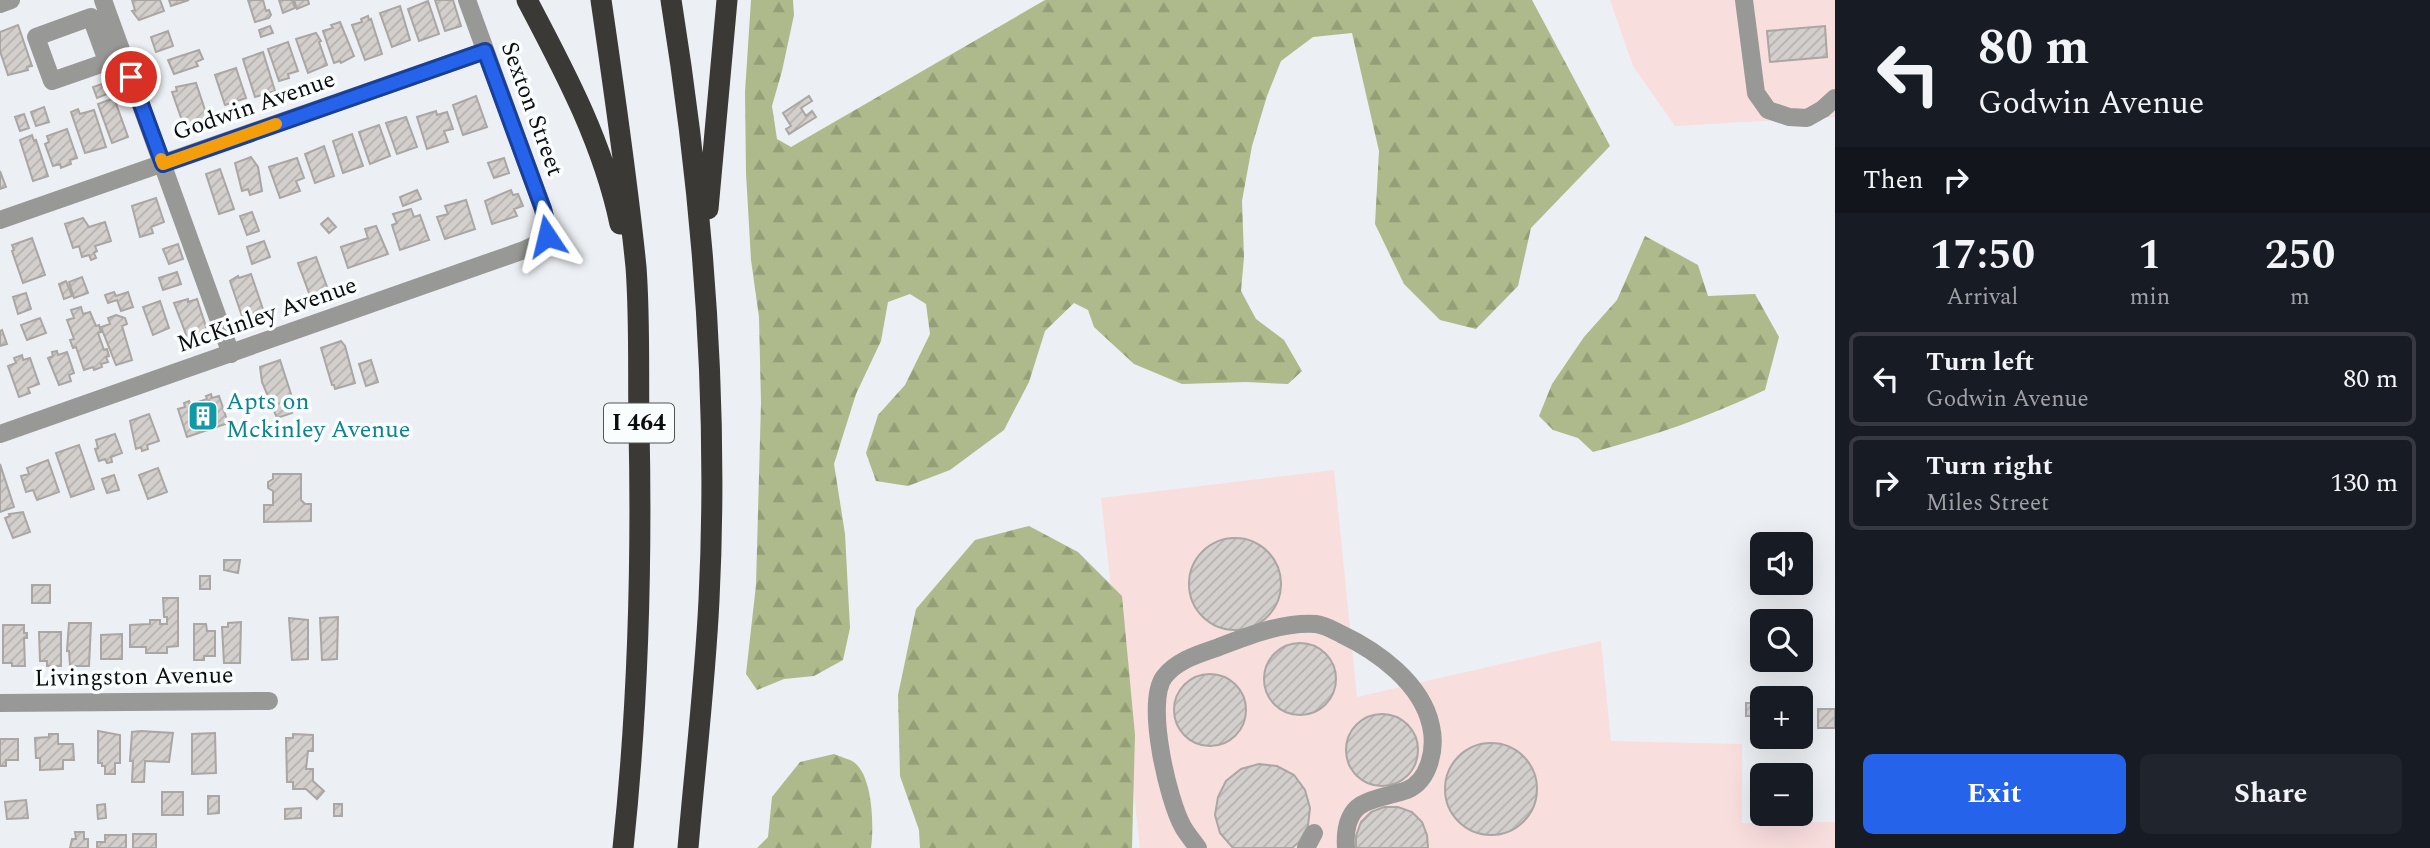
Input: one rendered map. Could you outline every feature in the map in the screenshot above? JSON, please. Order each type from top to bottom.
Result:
[{"type":"highway","points":[[527,0],[581,104],[598,145],[618,214],[637,302]]},
{"type":"highway","name":"I 464","points":[[601,0],[624,161],[637,302],[640,489],[638,636],[630,784],[623,848]]},
{"type":"highway","points":[[671,0],[704,256],[711,407],[711,547],[705,664],[688,848]]},
{"type":"highway","points":[[704,256],[727,0]]},
{"type":"street","points":[[0,4],[11,0]]},
{"type":"street","points":[[103,0],[116,58],[163,164],[231,354]]},
{"type":"street","name":"Sexton Street","points":[[467,0],[543,209],[547,236]]},
{"type":"street","points":[[1744,0],[1756,93],[1768,110],[1789,117],[1807,118],[1824,109],[1835,98]]},
{"type":"street","name":"Godwin Avenue","points":[[0,220],[485,51]]},
{"type":"street","name":"McKinley Avenue","points":[[0,434],[524,250],[547,236]]},
{"type":"street","points":[[1198,848],[1182,826],[1163,766],[1156,712],[1162,678],[1184,659],[1238,639],[1291,624],[1320,624],[1361,644],[1400,672],[1418,696],[1431,725],[1433,755],[1425,774],[1410,788],[1361,806],[1350,818],[1345,834],[1346,848]]},
{"type":"street","name":"Livingston Avenue","points":[[0,703],[269,701]]},
{"type":"shaded area","points":[[1610,0],[1835,0],[1835,117],[1675,126],[1633,66]]},
{"type":"shaded area","points":[[1334,470],[1357,697],[1601,641],[1611,741],[1742,744],[1742,823],[1750,823],[1750,826],[1813,826],[1813,822],[1835,822],[1835,848],[1140,848],[1101,498]]},
{"type":"green space","points":[[751,0],[793,0],[794,15],[772,106],[777,139],[791,147],[1045,0],[1532,0],[1610,146],[1531,228],[1518,286],[1476,329],[1440,320],[1404,284],[1375,224],[1379,151],[1352,33],[1313,37],[1281,61],[1252,146],[1242,201],[1244,257],[1241,291],[1256,319],[1284,340],[1302,371],[1288,384],[1182,384],[1134,364],[1094,327],[1088,310],[1074,303],[1045,331],[1029,382],[1004,430],[950,470],[908,486],[876,481],[866,453],[878,415],[905,385],[930,334],[926,304],[910,294],[888,302],[881,341],[856,394],[834,464],[845,534],[850,628],[843,660],[814,676],[784,679],[757,690],[746,674],[756,585],[761,403],[759,317],[751,260],[746,173],[745,92]]},
{"type":"green space","points":[[1645,236],[1698,265],[1708,296],[1755,294],[1779,337],[1765,390],[1680,425],[1593,452],[1578,438],[1553,430],[1539,416],[1552,384],[1584,337],[1617,300]]},
{"type":"green space","points":[[1029,526],[1078,552],[1122,596],[1135,735],[1132,848],[920,848],[919,830],[900,776],[898,695],[916,609],[975,540]]},
{"type":"green space","points":[[834,754],[855,763],[866,780],[872,816],[871,848],[757,848],[768,837],[772,797],[800,762]]},
{"type":"building","points":[[132,0],[160,0],[164,11],[139,20],[132,11],[135,10]]},
{"type":"building","points":[[169,0],[189,0],[171,6]]},
{"type":"building","points":[[248,0],[263,0],[266,11],[269,10],[271,15],[269,18],[255,22]]},
{"type":"building","points":[[279,0],[292,0],[295,8],[283,13]]},
{"type":"building","points":[[294,0],[308,0],[309,4],[297,9]]},
{"type":"building","points":[[435,0],[453,0],[461,26],[445,31]]},
{"type":"building","points":[[428,1],[439,34],[419,41],[408,9]]},
{"type":"building","points":[[400,6],[410,40],[392,47],[380,13]]},
{"type":"building","points":[[368,16],[382,54],[365,60],[352,25],[362,22],[361,19]]},
{"type":"building","points":[[340,22],[354,56],[341,63],[334,63],[323,31]]},
{"type":"building","points":[[18,25],[32,66],[27,67],[28,70],[8,75],[0,51],[0,32]]},
{"type":"building","points":[[270,26],[273,33],[261,37],[259,30]]},
{"type":"building","points":[[1825,26],[1827,57],[1770,62],[1767,31]]},
{"type":"building","points":[[168,31],[173,46],[156,52],[151,37]]},
{"type":"building","points":[[316,33],[321,41],[319,42],[327,65],[308,73],[296,39]]},
{"type":"building","points":[[288,42],[298,71],[279,81],[268,49]]},
{"type":"building","points":[[199,50],[203,59],[196,62],[198,66],[174,74],[168,60]]},
{"type":"building","points":[[263,52],[275,91],[255,97],[243,59]]},
{"type":"building","points":[[236,68],[246,98],[225,105],[215,75]]},
{"type":"building","points":[[108,82],[112,92],[97,98],[93,87]]},
{"type":"building","points":[[196,83],[209,122],[193,128],[192,123],[184,126],[172,92],[177,91],[176,87]]},
{"type":"building","points":[[476,96],[487,127],[463,135],[453,105]]},
{"type":"building","points":[[809,96],[812,101],[801,108],[806,116],[812,111],[816,117],[789,134],[786,129],[791,126],[783,113]]},
{"type":"building","points":[[114,98],[128,137],[112,143],[98,104]]},
{"type":"building","points":[[44,107],[49,122],[36,126],[31,112]]},
{"type":"building","points":[[78,109],[80,114],[94,110],[106,147],[85,153],[71,112]]},
{"type":"building","points":[[436,111],[437,115],[447,112],[453,129],[444,131],[448,142],[427,149],[417,117]]},
{"type":"building","points":[[24,114],[29,128],[20,131],[15,117]]},
{"type":"building","points":[[406,117],[417,147],[397,154],[386,123]]},
{"type":"building","points":[[379,125],[390,156],[370,164],[359,132]]},
{"type":"building","points":[[67,129],[77,158],[61,168],[60,164],[53,166],[45,144],[49,142],[47,136]]},
{"type":"building","points":[[352,134],[363,166],[343,173],[333,141]]},
{"type":"building","points":[[32,135],[48,176],[33,181],[20,140]]},
{"type":"building","points":[[324,146],[334,176],[315,183],[305,154]]},
{"type":"building","points":[[251,157],[258,167],[262,191],[250,195],[248,189],[242,191],[235,163]]},
{"type":"building","points":[[297,158],[304,178],[296,181],[300,191],[280,198],[269,167]]},
{"type":"building","points":[[504,158],[509,173],[494,178],[488,163]]},
{"type":"building","points":[[220,169],[234,209],[219,214],[206,174]]},
{"type":"building","points":[[0,171],[6,187],[0,189]]},
{"type":"building","points":[[417,190],[421,199],[403,206],[400,197]]},
{"type":"building","points":[[511,190],[513,195],[518,194],[523,206],[514,209],[517,216],[492,224],[485,201]]},
{"type":"building","points":[[156,198],[164,222],[151,227],[153,233],[140,237],[132,206]]},
{"type":"building","points":[[466,200],[475,229],[445,239],[437,217],[448,214],[445,206]]},
{"type":"building","points":[[411,209],[414,217],[420,215],[429,240],[400,250],[392,225],[397,223],[393,214]]},
{"type":"building","points":[[252,212],[259,231],[247,235],[240,216]]},
{"type":"building","points":[[83,218],[89,227],[105,222],[111,241],[95,246],[96,258],[91,260],[89,255],[82,257],[79,246],[73,248],[65,224]]},
{"type":"building","points":[[328,218],[336,227],[329,233],[321,224]]},
{"type":"building","points":[[376,226],[388,254],[348,268],[341,247],[368,238],[365,229]]},
{"type":"building","points":[[32,238],[45,275],[23,283],[12,245]]},
{"type":"building","points":[[264,241],[270,257],[252,264],[247,247]]},
{"type":"building","points":[[178,244],[183,259],[169,264],[163,249]]},
{"type":"building","points":[[316,257],[330,295],[312,301],[298,263]]},
{"type":"building","points":[[177,272],[181,284],[163,290],[159,278]]},
{"type":"building","points":[[251,274],[264,312],[261,313],[263,318],[247,323],[245,318],[243,319],[230,281],[238,276],[239,278]]},
{"type":"building","points":[[82,277],[88,293],[74,298],[69,282]]},
{"type":"building","points":[[66,281],[72,296],[64,299],[59,284]]},
{"type":"building","points":[[114,292],[116,296],[128,292],[133,307],[121,311],[117,300],[108,303],[105,295]]},
{"type":"building","points":[[26,293],[31,309],[18,314],[13,297]]},
{"type":"building","points":[[188,299],[188,302],[197,299],[207,330],[207,336],[189,342],[174,303]]},
{"type":"building","points":[[160,301],[169,328],[153,335],[143,307]]},
{"type":"building","points":[[81,307],[83,314],[90,312],[96,326],[99,325],[101,332],[98,333],[109,356],[106,357],[108,362],[94,370],[93,367],[84,370],[76,347],[73,348],[70,340],[74,339],[67,320],[74,318],[71,310]]},
{"type":"building","points":[[116,315],[125,318],[127,324],[122,326],[132,360],[116,365],[101,327],[110,324],[108,318]]},
{"type":"building","points":[[40,318],[46,333],[27,340],[21,325]]},
{"type":"building","points":[[2,330],[7,344],[0,346],[0,331]]},
{"type":"building","points":[[341,341],[345,346],[355,383],[335,389],[321,348]]},
{"type":"building","points":[[57,351],[58,355],[67,352],[74,373],[69,375],[71,381],[59,385],[48,358],[53,356],[52,352]]},
{"type":"building","points":[[22,355],[23,360],[30,358],[39,384],[28,388],[30,393],[19,397],[8,366],[16,363],[14,358]]},
{"type":"building","points":[[280,360],[291,394],[292,399],[286,401],[292,413],[277,418],[262,382],[260,367]]},
{"type":"building","points":[[371,360],[378,382],[366,386],[359,364]]},
{"type":"building","name":"Apts on Mckinley Avenue","points":[[211,394],[212,398],[219,396],[228,423],[187,437],[178,409],[185,407],[184,403],[189,401],[190,405],[207,399],[206,396]]},
{"type":"building","points":[[149,414],[159,441],[147,445],[148,449],[142,451],[141,447],[136,449],[130,421]]},
{"type":"building","points":[[115,434],[122,453],[111,457],[112,462],[107,463],[105,459],[99,461],[95,449],[98,448],[96,440]]},
{"type":"building","points":[[79,445],[94,489],[71,497],[56,453]]},
{"type":"building","points":[[48,460],[59,492],[37,500],[33,490],[26,492],[21,476],[29,474],[27,468]]},
{"type":"building","points":[[0,464],[14,507],[0,512]]},
{"type":"building","points":[[158,468],[167,492],[148,499],[139,475]]},
{"type":"building","points":[[273,474],[301,474],[301,500],[305,504],[311,504],[311,521],[264,522],[264,505],[273,505],[273,491],[268,488],[268,482],[273,479]]},
{"type":"building","points":[[114,475],[119,490],[107,493],[102,479]]},
{"type":"building","points":[[23,512],[30,532],[13,538],[5,518],[10,516],[9,514]]},
{"type":"building","points":[[1226,538],[1244,538],[1261,545],[1274,558],[1281,575],[1281,593],[1274,610],[1261,623],[1244,630],[1226,630],[1209,623],[1196,610],[1189,593],[1189,575],[1196,558],[1209,545]]},
{"type":"building","points":[[224,560],[240,560],[238,573],[224,570]]},
{"type":"building","points":[[200,576],[210,576],[210,589],[200,589]]},
{"type":"building","points":[[32,585],[50,585],[50,603],[32,603]]},
{"type":"building","points":[[163,598],[178,598],[178,646],[167,647],[167,653],[146,653],[146,647],[130,647],[130,625],[150,624],[150,620],[160,620],[160,624],[167,624]]},
{"type":"building","points":[[338,617],[337,659],[322,660],[320,618]]},
{"type":"building","points":[[289,618],[308,620],[308,659],[292,660]]},
{"type":"building","points":[[241,622],[240,663],[224,663],[222,627],[228,627],[228,623]]},
{"type":"building","points":[[69,623],[91,623],[89,666],[70,666],[67,651]]},
{"type":"building","points":[[194,624],[206,624],[207,631],[215,631],[215,656],[194,660]]},
{"type":"building","points":[[3,625],[24,625],[24,633],[27,633],[27,638],[24,638],[25,666],[3,663]]},
{"type":"building","points":[[39,632],[61,632],[61,666],[47,666],[47,661],[40,661]]},
{"type":"building","points":[[122,634],[122,659],[101,659],[101,635]]},
{"type":"building","points":[[1300,643],[1314,646],[1326,653],[1333,665],[1336,679],[1333,693],[1326,705],[1314,712],[1300,715],[1286,712],[1274,705],[1267,693],[1264,679],[1267,665],[1274,653],[1286,646]]},
{"type":"building","points":[[1210,674],[1224,677],[1236,684],[1243,696],[1246,710],[1243,724],[1236,736],[1224,743],[1210,746],[1196,743],[1184,736],[1177,724],[1174,710],[1177,696],[1184,684],[1196,677]]},
{"type":"building","points":[[1746,703],[1750,703],[1750,716],[1746,716]]},
{"type":"building","points":[[1818,709],[1835,709],[1835,728],[1818,728]]},
{"type":"building","points":[[1382,714],[1396,717],[1408,724],[1415,736],[1418,750],[1415,764],[1408,776],[1396,783],[1382,786],[1368,783],[1356,776],[1349,764],[1346,750],[1349,736],[1356,724],[1368,717]]},
{"type":"building","points":[[98,731],[120,735],[120,763],[115,763],[115,774],[105,774],[105,766],[98,763]]},
{"type":"building","points":[[132,732],[173,733],[169,762],[145,761],[144,782],[132,782]]},
{"type":"building","points":[[215,733],[216,773],[192,774],[192,734]]},
{"type":"building","points":[[49,734],[58,734],[58,744],[73,744],[74,760],[63,760],[63,769],[40,770],[35,738],[49,737]]},
{"type":"building","points":[[293,734],[313,735],[313,751],[308,751],[306,769],[313,769],[313,781],[324,791],[317,799],[306,789],[293,789],[293,782],[287,782],[286,738],[293,738]]},
{"type":"building","points":[[0,739],[18,739],[18,760],[6,760],[6,766],[0,766]]},
{"type":"building","points":[[1482,743],[1500,743],[1517,750],[1530,763],[1537,780],[1537,798],[1530,815],[1517,828],[1500,835],[1482,835],[1465,828],[1452,815],[1445,798],[1445,780],[1452,763],[1465,750]]},
{"type":"building","points":[[1259,764],[1277,766],[1294,775],[1305,790],[1310,808],[1308,826],[1299,842],[1292,848],[1233,848],[1220,833],[1215,815],[1218,797],[1226,781],[1241,769]]},
{"type":"building","points":[[162,792],[183,792],[183,815],[162,815]]},
{"type":"building","points":[[208,796],[219,796],[219,813],[208,814]]},
{"type":"building","points":[[26,800],[28,818],[7,819],[5,802]]},
{"type":"building","points":[[105,804],[106,818],[98,819],[97,805]]},
{"type":"building","points":[[334,804],[342,804],[342,816],[334,816]]},
{"type":"building","points":[[1384,807],[1398,807],[1412,812],[1422,822],[1428,848],[1356,848],[1356,836],[1361,822],[1371,812]]},
{"type":"building","points":[[301,808],[301,818],[285,819],[285,809]]},
{"type":"building","points":[[75,832],[84,832],[84,839],[88,839],[88,848],[70,848],[72,839],[76,839]]},
{"type":"building","points":[[133,834],[156,834],[156,848],[133,848]]},
{"type":"building","points":[[105,835],[126,835],[126,848],[97,848],[97,842],[105,842]]},
{"type":"slow traffic","points":[[161,159],[163,164],[276,124]]},
{"type":"place","name":"Apts on Mckinley Avenue","points":[[203,416]]},
{"type":"route","points":[[131,77],[163,164],[485,51],[543,209],[547,236]]}]
